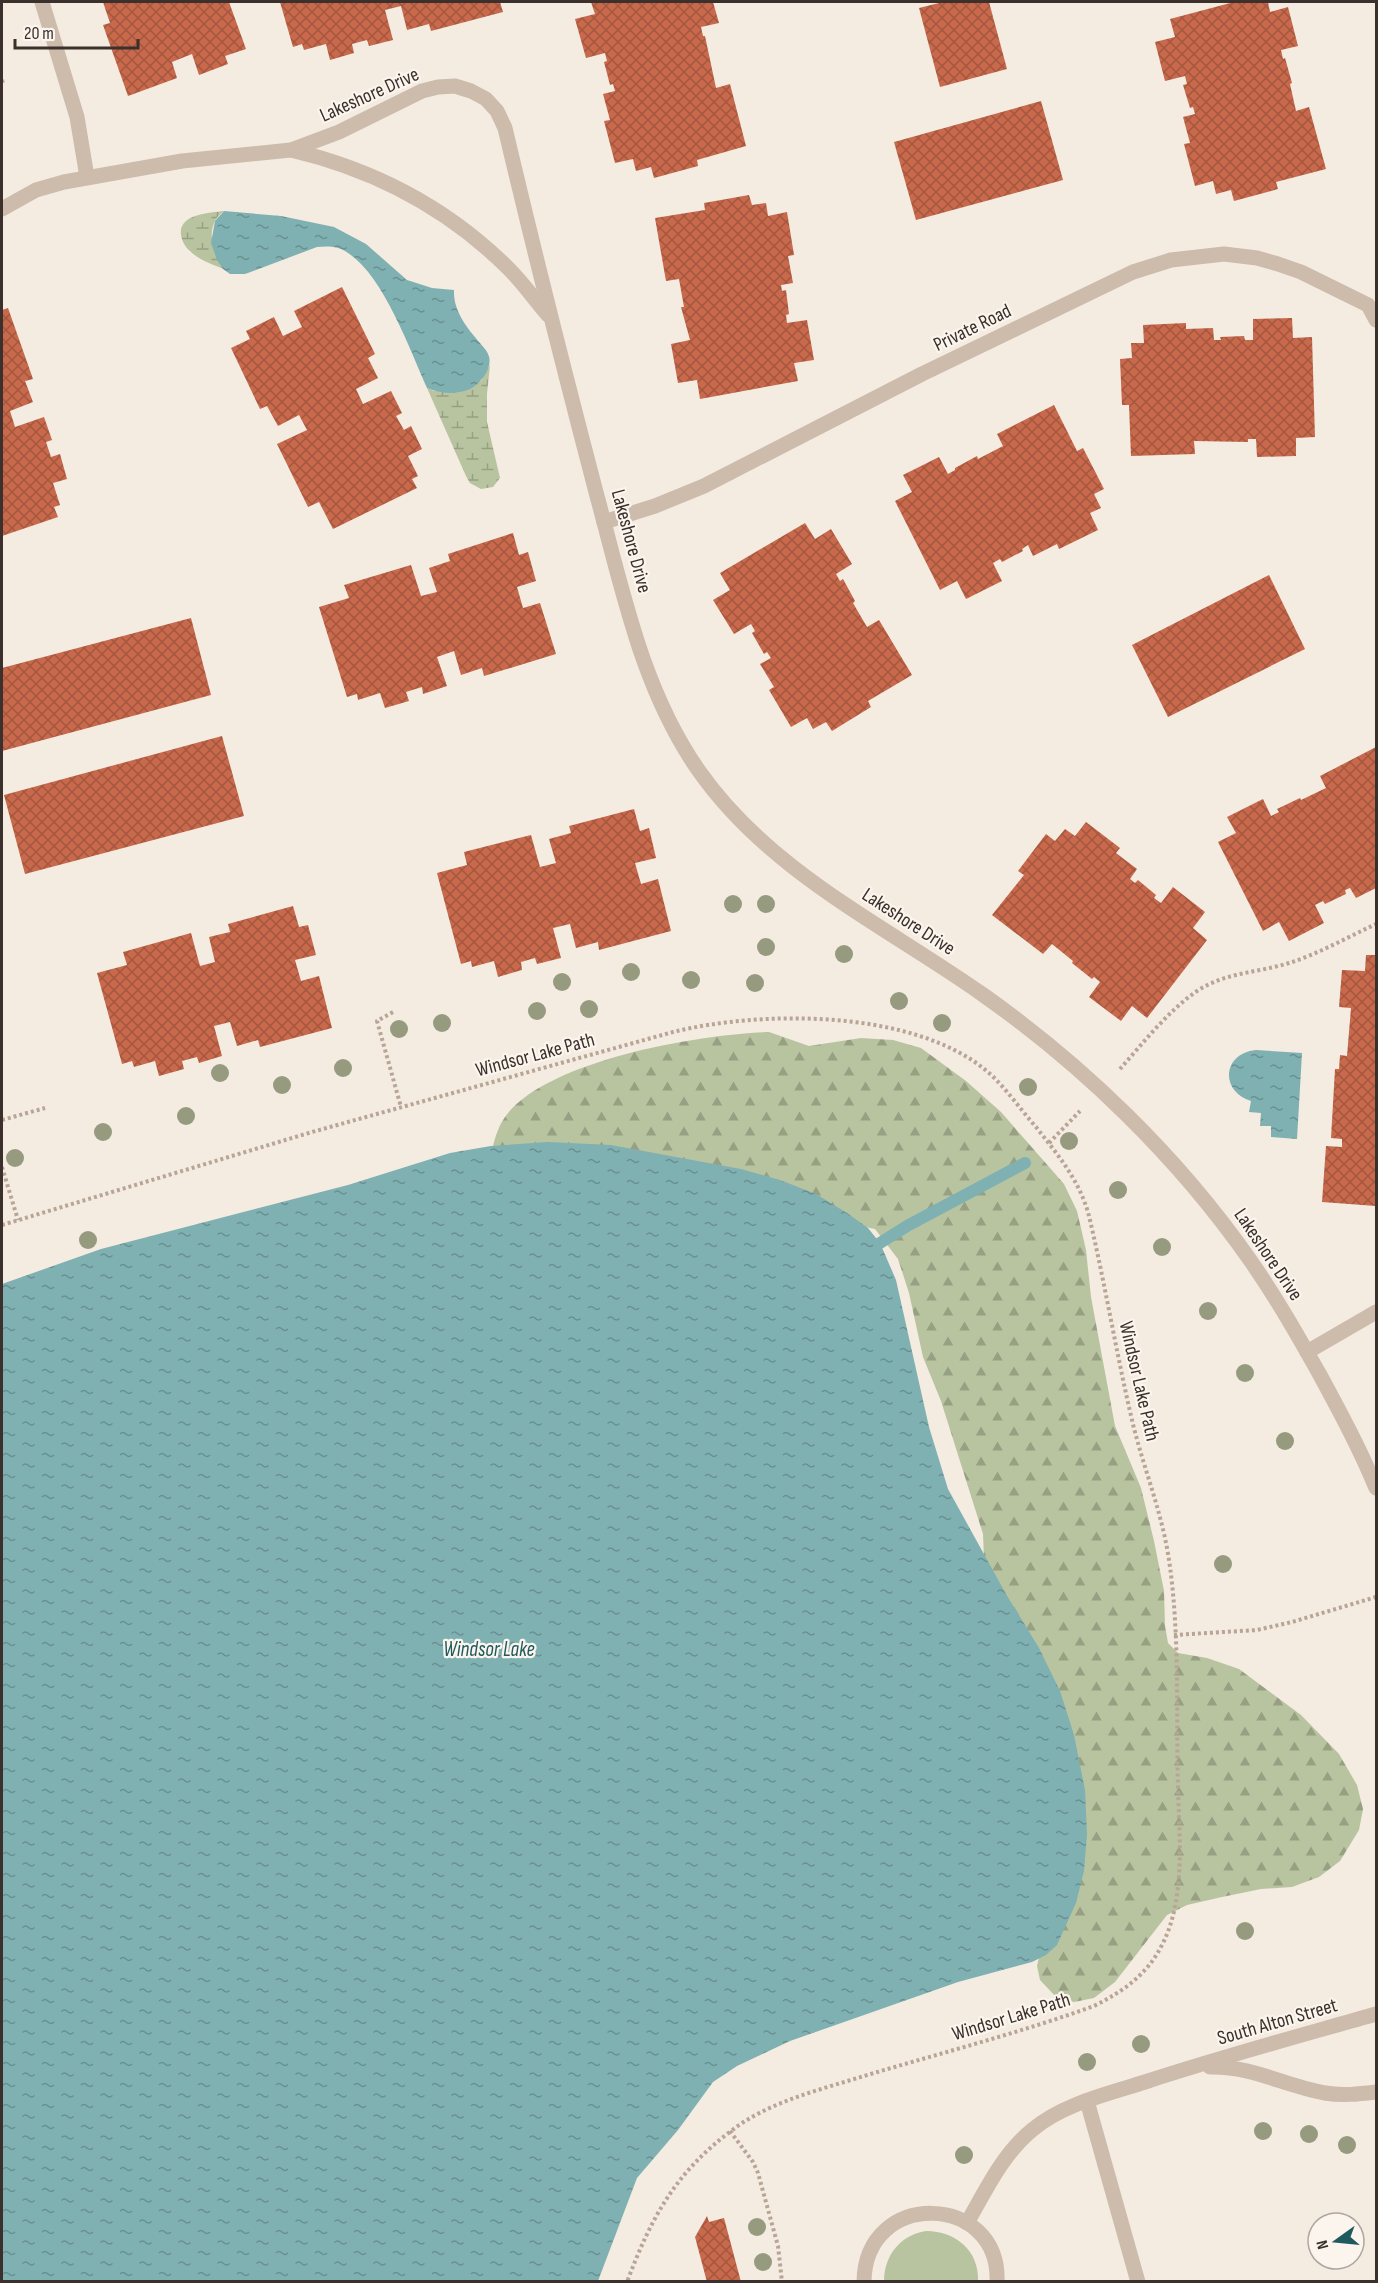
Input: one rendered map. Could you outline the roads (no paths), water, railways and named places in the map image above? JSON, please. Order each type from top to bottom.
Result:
[{"type":"street","points":[[42,2],[75,109],[87,177]]},
{"type":"street","name":"Lakeshore Drive","points":[[2,209],[42,188],[87,177],[182,161],[291,150],[339,132],[422,91],[438,87],[455,86],[486,99],[497,111],[505,128],[549,318],[633,626],[660,703],[678,737],[721,800],[772,852],[986,997],[1059,1054],[1159,1148],[1212,1210],[1265,1282],[1345,1420],[1377,1488]]},
{"type":"street","name":"Lakeshore Drive","points":[[291,150],[330,159],[366,172],[407,192],[453,221],[511,270],[549,318]]},
{"type":"street","name":"Private Road","points":[[604,522],[663,504],[704,486],[922,374],[1149,266],[1187,257],[1212,255],[1257,258],[1301,272],[1368,305],[1377,320]]},
{"type":"street","points":[[1307,1352],[1377,1312]]},
{"type":"street","name":"South Alton Street","points":[[967,2223],[1000,2165],[1018,2143],[1042,2123],[1087,2101],[1190,2068],[1377,2014]]},
{"type":"street","name":"South Alton Street","points":[[1190,2068],[1245,2069],[1325,2093],[1351,2095],[1377,2092]]},
{"type":"street","points":[[1087,2101],[1137,2282]]},
{"type":"street","points":[[864,2282],[866,2262],[871,2250],[885,2230],[903,2217],[924,2212],[957,2217],[976,2230],[990,2248],[997,2269],[997,2282]]},
{"type":"water","points":[[224,211],[281,216],[334,227],[366,244],[407,280],[432,288],[454,290],[454,298],[462,319],[488,354],[489,364],[483,378],[472,388],[461,392],[438,392],[427,388],[384,295],[361,264],[341,249],[317,247],[245,274],[230,274],[217,260],[211,243],[215,221]]},
{"type":"water","points":[[1256,1050],[1302,1053],[1297,1139],[1271,1137],[1271,1126],[1260,1126],[1261,1113],[1249,1112],[1251,1101],[1241,1096],[1230,1081],[1231,1065],[1245,1053]]},
{"type":"water","name":"Windsor Lake","points":[[548,1142],[611,1145],[741,1169],[780,1180],[816,1194],[847,1213],[868,1228],[880,1243],[896,1280],[929,1427],[948,1489],[1006,1594],[1039,1648],[1060,1691],[1074,1735],[1085,1790],[1087,1834],[1084,1871],[1076,1903],[1057,1945],[1046,1955],[1032,1962],[958,1982],[790,2041],[737,2066],[713,2082],[678,2130],[637,2178],[598,2281],[2,2281],[2,1284],[101,1249],[348,1185],[450,1153],[491,1146]]},
{"type":"waterway","points":[[880,1243],[907,1226],[1025,1163]]}]
